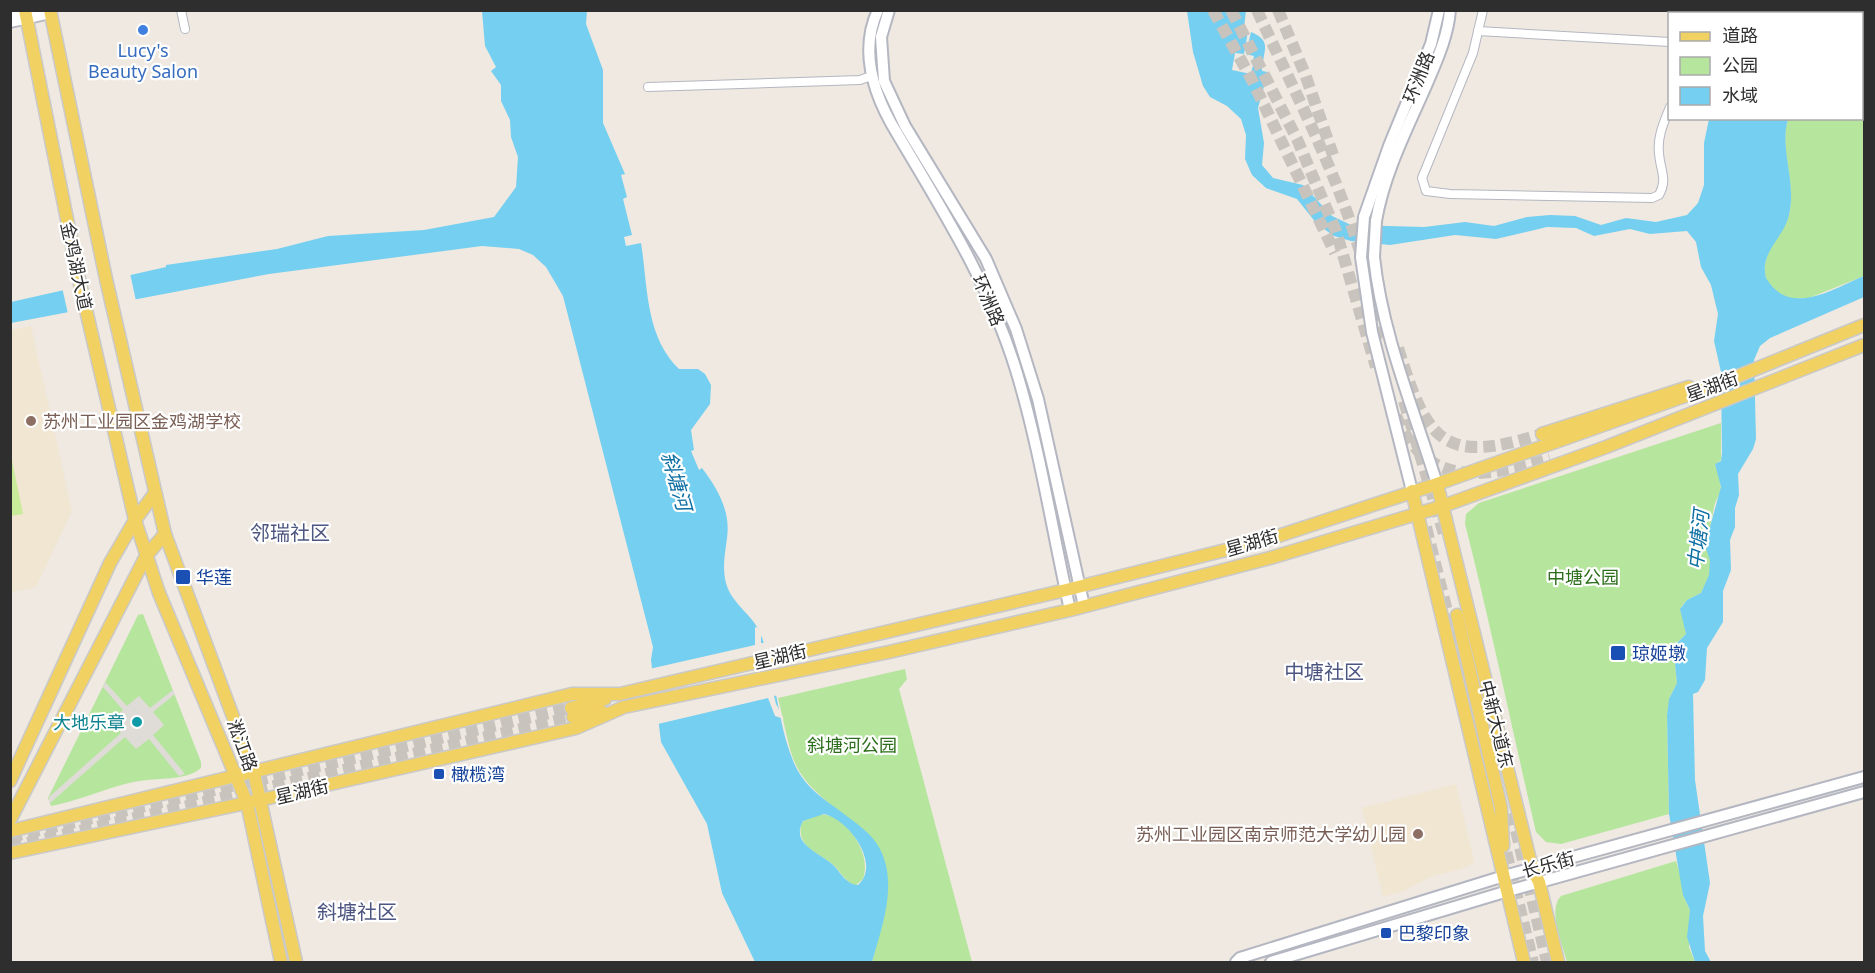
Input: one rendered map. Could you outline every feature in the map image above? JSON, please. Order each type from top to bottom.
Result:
[{"type":"main road","name":"金鸡湖大道","points":[[54,11],[106,279],[165,534]]},
{"type":"main road","name":"金鸡湖大道","points":[[25,13],[80,284],[135,520],[146,556]]},
{"type":"main road","name":"星湖街","points":[[1864,325],[1713,386],[1437,484],[1266,540],[1079,587],[654,685],[620,694],[572,712],[656,702],[772,675],[890,652],[1070,610],[1270,558],[1443,506],[1765,386],[1864,345]]},
{"type":"main road","points":[[1542,434],[1686,387],[1713,386]]},
{"type":"main road","points":[[1550,459],[1632,429],[1715,405]]},
{"type":"main road","name":"中新大道东","points":[[1437,484],[1532,868],[1539,882],[1558,963]]},
{"type":"main road","name":"中新大道东","points":[[1412,491],[1524,963]]},
{"type":"main road","points":[[10,781],[110,563],[135,520],[155,493]]},
{"type":"main road","points":[[10,820],[146,556],[165,534]]},
{"type":"main road","name":"淞江路","points":[[165,534],[254,773],[296,963]]},
{"type":"main road","name":"淞江路","points":[[146,556],[247,803],[281,963]]},
{"type":"main road","points":[[1457,615],[1501,808],[1504,876]]},
{"type":"main road","name":"星湖街","points":[[10,831],[572,694],[620,694]]},
{"type":"main road","name":"星湖街","points":[[10,853],[247,803],[576,728],[624,707]]},
{"type":"street","points":[[181,10],[185,29]]},
{"type":"street","name":"环洲路","points":[[878,10],[870,36],[871,76],[878,99],[974,264],[1004,337],[1027,410],[1070,610]]},
{"type":"street","name":"环洲路","points":[[889,10],[881,37],[880,51],[886,89],[905,126],[986,259],[1016,329],[1038,399],[1084,606]]},
{"type":"street","name":"环洲路","points":[[1412,491],[1372,332],[1361,257],[1364,217],[1389,146],[1431,44],[1439,10]]},
{"type":"street","name":"环洲路","points":[[1437,484],[1389,332],[1377,285],[1374,257],[1376,221],[1380,201],[1446,34],[1450,10]]},
{"type":"street","points":[[1483,10],[1473,54],[1422,178],[1426,190],[1449,194],[1652,198],[1659,195],[1664,185],[1659,153],[1660,132],[1668,112]]},
{"type":"street","points":[[1863,10],[1864,19]]},
{"type":"street","points":[[10,13],[54,11]]},
{"type":"street","points":[[10,22],[25,13]]},
{"type":"street","points":[[1478,31],[1668,42]]},
{"type":"street","points":[[648,87],[860,80],[871,76]]},
{"type":"street","name":"长乐街","points":[[1239,961],[1504,876],[1864,777]]},
{"type":"street","name":"长乐街","points":[[1270,963],[1539,882],[1864,792]]},
{"type":"shaded area","name":"苏州工业园区金鸡湖学校","points":[[31,326],[72,511],[36,587],[11,592],[11,330]]},
{"type":"shaded area","points":[[105,682],[127,706],[139,696],[150,708],[173,690],[175,694],[153,712],[164,725],[153,735],[185,774],[179,776],[149,739],[136,749],[125,737],[49,804],[49,797],[121,733],[111,720],[123,710],[103,687]]},
{"type":"shaded area","name":"苏州工业园区南京师范大学幼儿园","points":[[1456,784],[1474,861],[1468,867],[1430,877],[1406,890],[1383,897],[1362,808]]},
{"type":"green space","points":[[1797,11],[1856,12],[1798,12]]},
{"type":"green space","points":[[1863,40],[1864,276],[1809,298],[1789,299],[1781,295],[1773,289],[1765,273],[1767,256],[1790,210],[1791,187],[1785,141],[1788,120],[1863,120]]},
{"type":"green space","name":"中塘公园","points":[[1721,423],[1721,460],[1715,465],[1720,478],[1721,491],[1715,503],[1707,541],[1711,566],[1709,576],[1701,593],[1687,600],[1681,607],[1686,634],[1677,643],[1679,653],[1675,664],[1677,683],[1670,697],[1667,715],[1669,814],[1561,844],[1546,842],[1536,832],[1465,524],[1466,514],[1479,503]]},
{"type":"green space","points":[[10,451],[23,514],[11,516],[10,516]]},
{"type":"green space","points":[[143,614],[201,762],[201,768],[182,777],[135,782],[51,806],[48,798],[138,615]]},
{"type":"green space","name":"斜塘河公园","points":[[905,669],[907,679],[899,689],[972,962],[872,962],[883,921],[887,882],[884,864],[877,847],[864,831],[845,816],[843,823],[861,848],[865,863],[863,879],[855,886],[831,863],[809,848],[802,838],[801,824],[809,817],[819,814],[840,821],[843,814],[811,787],[802,775],[791,751],[778,698]]},
{"type":"green space","points":[[1676,861],[1682,880],[1683,895],[1690,910],[1689,947],[1695,962],[1567,962],[1555,910],[1561,896]]},
{"type":"water","points":[[1246,10],[1244,29],[1248,31],[1244,54],[1235,53],[1232,70],[1251,74],[1253,65],[1262,66],[1262,71],[1268,72],[1258,108],[1264,143],[1262,165],[1273,178],[1303,185],[1332,216],[1351,225],[1424,227],[1465,222],[1494,226],[1527,217],[1550,215],[1575,216],[1601,225],[1626,218],[1656,222],[1687,215],[1698,203],[1704,185],[1704,143],[1709,120],[1788,120],[1785,142],[1791,202],[1786,223],[1766,260],[1766,278],[1776,290],[1787,296],[1799,298],[1825,293],[1864,276],[1864,297],[1770,338],[1760,346],[1754,360],[1756,439],[1753,449],[1738,474],[1739,495],[1735,508],[1735,527],[1730,540],[1731,570],[1723,591],[1723,622],[1707,648],[1705,680],[1698,692],[1693,694],[1695,780],[1710,883],[1703,916],[1705,951],[1711,962],[1695,962],[1687,937],[1690,910],[1683,895],[1669,814],[1667,715],[1669,699],[1677,683],[1675,664],[1679,653],[1677,643],[1686,634],[1680,609],[1687,600],[1701,593],[1709,575],[1710,561],[1705,545],[1721,487],[1715,464],[1721,461],[1722,453],[1721,372],[1714,341],[1718,314],[1711,285],[1701,267],[1696,242],[1687,231],[1650,234],[1630,229],[1594,236],[1576,228],[1547,227],[1496,239],[1455,235],[1390,245],[1351,241],[1334,236],[1317,224],[1297,199],[1266,188],[1252,175],[1245,159],[1246,135],[1241,119],[1227,106],[1210,97],[1203,86],[1193,52],[1187,11]]},
{"type":"water","points":[[1722,10],[1797,10],[1798,12],[1721,12]]},
{"type":"water","name":"斜塘河","points":[[482,11],[587,11],[586,24],[603,70],[603,123],[625,174],[621,175],[627,197],[623,199],[632,235],[624,237],[626,246],[641,243],[650,310],[654,326],[668,356],[679,369],[698,369],[705,374],[711,385],[710,404],[691,430],[694,450],[691,451],[699,470],[702,468],[713,484],[725,509],[728,528],[724,566],[726,583],[733,597],[753,621],[761,635],[787,743],[795,766],[816,793],[868,834],[877,844],[884,858],[888,888],[887,903],[872,962],[755,962],[722,893],[707,824],[661,742],[651,660],[653,647],[563,296],[546,267],[533,255],[519,249],[482,246],[269,274],[11,323],[11,302],[166,267],[166,265],[277,249],[328,236],[424,230],[494,217],[516,187],[518,157],[511,137],[510,120],[501,101],[501,85],[491,71],[496,67],[485,46]],"holes":[[[824,814],[852,833],[864,855],[866,866],[864,876],[858,885],[846,880],[832,864],[808,847],[800,836],[803,821]]]},
{"type":"water","points":[[1251,32],[1264,41],[1263,62],[1253,60],[1254,56],[1246,54]]},
{"type":"pier","points":[[130,273],[136,301],[68,314],[62,287]]},
{"type":"pier","points":[[755,627],[761,629],[761,643],[766,643],[780,695],[774,696],[784,719],[775,716],[768,698],[658,724],[649,669],[755,645]]},
{"type":"tunnel","points":[[1213,10],[1252,80],[1335,253]]},
{"type":"tunnel","points":[[1231,10],[1297,139],[1336,231],[1376,367]]},
{"type":"tunnel","points":[[1257,10],[1327,161],[1361,255]]},
{"type":"tunnel","points":[[1278,10],[1305,74],[1333,155]]},
{"type":"tunnel","points":[[1367,274],[1385,338]]},
{"type":"tunnel","points":[[1398,348],[1419,405],[1430,424],[1443,438],[1460,445],[1481,447],[1542,434]]},
{"type":"tunnel","points":[[1404,401],[1444,534]]},
{"type":"tunnel","points":[[1396,416],[1409,440],[1424,456],[1441,467],[1460,472],[1481,473],[1550,459]]},
{"type":"tunnel","points":[[1426,527],[1482,751]]},
{"type":"tunnel","points":[[10,837],[571,708]]},
{"type":"tunnel","points":[[10,847],[573,717]]},
{"type":"tunnel","points":[[1512,813],[1547,962]]},
{"type":"tunnel","points":[[1502,835],[1533,962]]},
{"type":"place","name":"Lucy's Beauty Salon","points":[[143,30]]},
{"type":"place","name":"苏州工业园区金鸡湖学校","points":[[31,421]]},
{"type":"place","name":"华莲","points":[[183,577]]},
{"type":"place","name":"琼姬墩","points":[[1618,653]]},
{"type":"place","name":"大地乐章","points":[[137,722]]},
{"type":"place","name":"橄榄湾","points":[[439,774]]},
{"type":"place","name":"苏州工业园区南京师范大学幼儿园","points":[[1418,834]]},
{"type":"place","name":"巴黎印象","points":[[1386,933]]},
{"type":"district","name":"邻瑞社区","points":[[290,532]]},
{"type":"district","name":"中塘社区","points":[[1324,671]]},
{"type":"district","name":"斜塘社区","points":[[357,911]]},
{"type":"water label","name":"中塘河","points":[[1698,540]]}]
